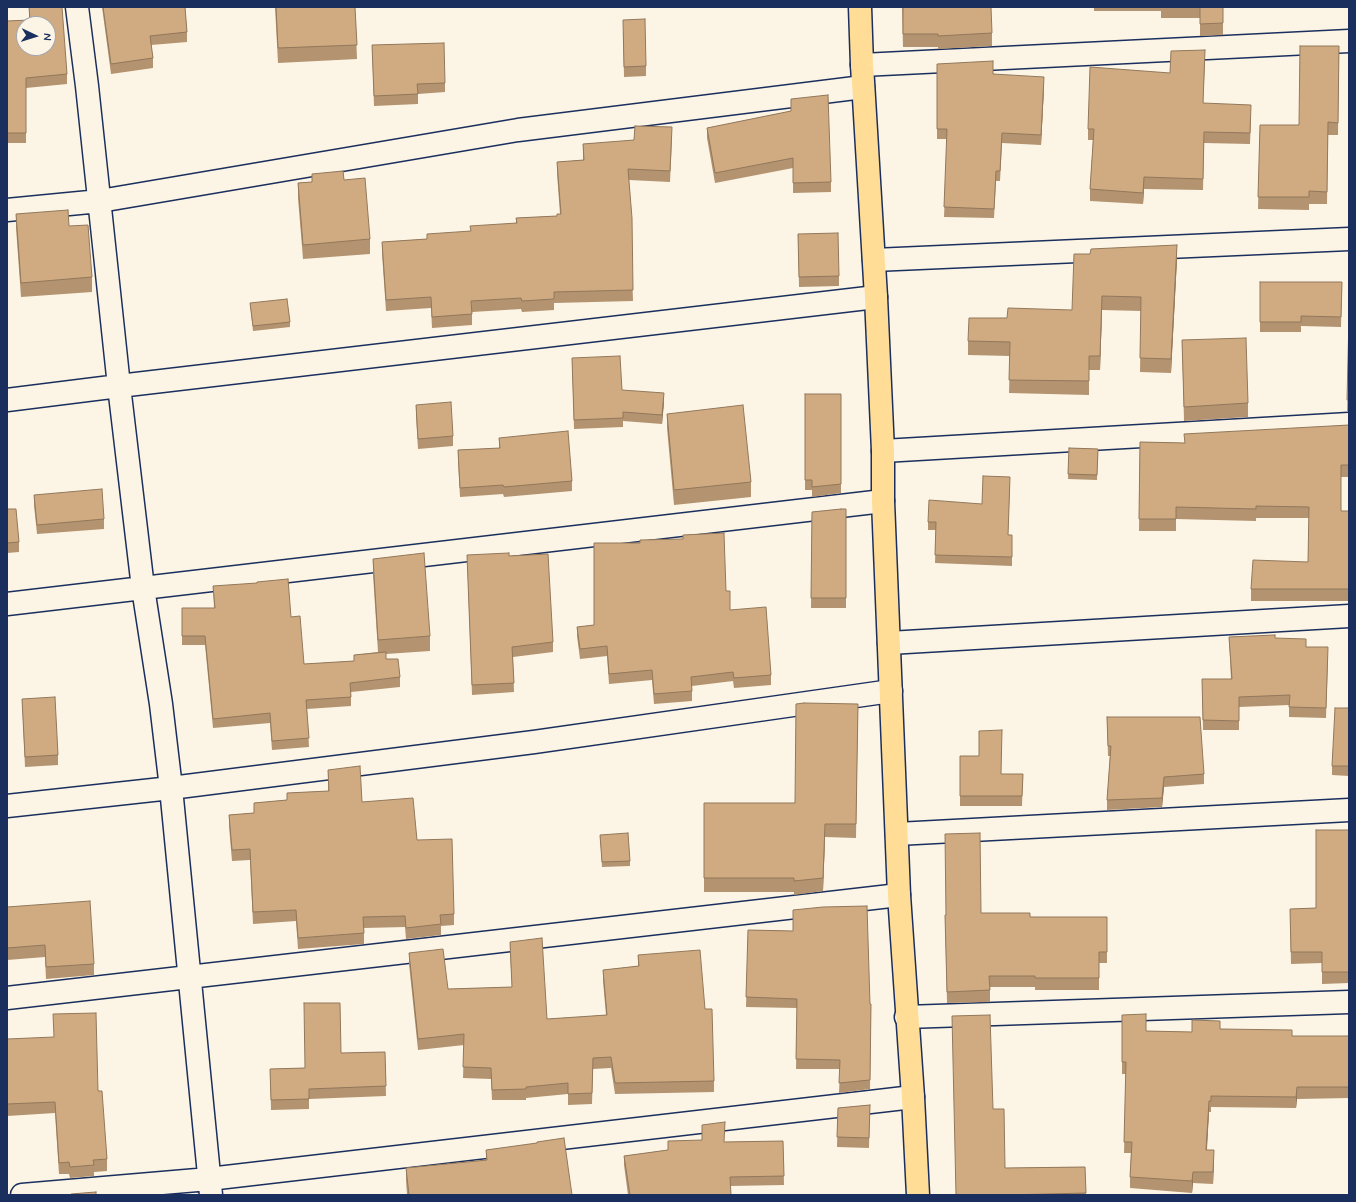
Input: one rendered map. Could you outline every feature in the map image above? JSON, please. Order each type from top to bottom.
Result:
[{"type":"highway","points":[[860,7],[883,451],[883,501],[899,895],[906,1018],[913,1097],[918,1195]]},
{"type":"street","points":[[77,7],[143,588],[172,788],[210,1187]]},
{"type":"street","points":[[862,65],[1349,41]]},
{"type":"street","points":[[7,210],[100,201],[518,130],[863,87]]},
{"type":"street","points":[[874,260],[1349,240]]},
{"type":"street","points":[[7,400],[876,297]]},
{"type":"street","points":[[883,451],[1349,424]]},
{"type":"street","points":[[7,604],[883,501]]},
{"type":"street","points":[[889,643],[1349,616]]},
{"type":"street","points":[[7,806],[172,788],[534,742],[891,691]]},
{"type":"street","points":[[897,834],[1349,810]]},
{"type":"street","points":[[7,998],[899,895]]},
{"type":"street","points":[[906,1018],[1349,1002]]},
{"type":"street","points":[[22,1195],[210,1187],[913,1097]]},
{"type":"building","points":[[29,7],[62,7],[67,74],[26,78],[26,133],[7,133],[7,21],[16,21],[16,56],[56,56],[56,16],[30,16]]},
{"type":"building","points":[[103,7],[185,7],[187,32],[150,36],[153,58],[111,64]]},
{"type":"building","points":[[276,7],[355,7],[357,45],[278,48]]},
{"type":"building","points":[[903,7],[991,7],[992,33],[938,36],[938,34],[903,34]]},
{"type":"building","points":[[1200,7],[1223,7],[1223,23],[1200,24]]},
{"type":"building","points":[[645,19],[646,66],[624,67],[623,20]]},
{"type":"building","points":[[444,43],[445,83],[417,84],[418,94],[374,96],[372,45]]},
{"type":"building","points":[[1300,46],[1339,46],[1338,123],[1328,122],[1327,192],[1309,191],[1309,197],[1258,197],[1260,125],[1299,125]]},
{"type":"building","points":[[1205,50],[1203,103],[1251,105],[1250,133],[1204,132],[1203,179],[1144,177],[1143,193],[1090,189],[1094,129],[1088,129],[1090,67],[1170,73],[1171,51]]},
{"type":"building","points":[[993,61],[993,74],[1044,77],[1041,135],[1002,133],[1000,171],[996,171],[994,209],[944,207],[947,129],[937,129],[937,64]]},
{"type":"building","points":[[828,95],[831,182],[793,183],[793,158],[715,173],[707,128],[791,111],[791,99]]},
{"type":"building","points":[[635,126],[672,127],[670,171],[628,169],[632,218],[633,290],[554,292],[554,299],[522,301],[521,298],[471,301],[472,314],[432,317],[431,297],[386,300],[382,242],[427,239],[427,234],[471,231],[470,226],[517,223],[516,218],[557,216],[557,214],[561,214],[557,162],[584,160],[583,144],[634,140]]},
{"type":"building","points":[[343,171],[344,180],[365,178],[370,239],[303,245],[298,183],[312,182],[312,174]]},
{"type":"building","points":[[68,210],[69,226],[88,225],[92,277],[21,283],[16,214]]},
{"type":"building","points":[[838,233],[839,276],[799,277],[798,234]]},
{"type":"building","points":[[1177,245],[1171,359],[1140,358],[1141,297],[1102,296],[1100,356],[1089,356],[1089,381],[1009,380],[1010,342],[968,341],[969,318],[1007,318],[1008,308],[1072,310],[1074,254],[1090,254],[1091,249]]},
{"type":"building","points":[[1260,282],[1342,282],[1341,317],[1301,316],[1301,322],[1260,322]]},
{"type":"building","points":[[287,299],[290,322],[253,326],[250,303]]},
{"type":"building","points":[[1349,317],[1349,400],[1347,400]]},
{"type":"building","points":[[1246,338],[1248,403],[1184,407],[1182,340]]},
{"type":"building","points":[[620,356],[622,390],[664,393],[662,415],[623,412],[623,418],[574,420],[572,358]]},
{"type":"building","points":[[805,394],[841,394],[841,484],[812,487],[812,480],[805,480]]},
{"type":"building","points":[[451,402],[453,436],[418,439],[416,405]]},
{"type":"building","points":[[743,405],[751,482],[674,490],[667,414]]},
{"type":"building","points":[[1349,425],[1349,465],[1341,465],[1341,511],[1349,511],[1349,589],[1251,589],[1253,560],[1308,562],[1309,507],[1256,506],[1256,509],[1176,507],[1176,519],[1139,519],[1140,442],[1185,443],[1184,434]]},
{"type":"building","points":[[568,431],[572,481],[504,487],[503,485],[460,488],[458,450],[500,448],[499,438]]},
{"type":"building","points":[[1069,448],[1098,449],[1097,475],[1068,474]]},
{"type":"building","points":[[983,476],[1010,477],[1008,535],[1012,535],[1012,557],[935,555],[936,522],[928,522],[929,500],[982,504]]},
{"type":"building","points":[[102,489],[104,519],[37,525],[34,495]]},
{"type":"building","points":[[7,509],[16,509],[19,542],[7,543]]},
{"type":"building","points":[[846,509],[846,598],[811,598],[812,512]]},
{"type":"building","points":[[724,533],[726,591],[730,591],[730,610],[766,607],[771,675],[734,678],[733,672],[691,677],[692,691],[654,694],[652,670],[609,674],[607,646],[580,649],[577,627],[594,625],[594,543],[640,543],[640,540],[683,539],[683,535]]},
{"type":"building","points":[[424,553],[430,636],[378,640],[373,559]]},
{"type":"building","points":[[509,553],[509,556],[548,554],[553,642],[512,647],[514,683],[472,685],[467,555]]},
{"type":"building","points":[[288,579],[291,617],[300,616],[304,664],[354,661],[354,655],[386,652],[386,659],[398,659],[400,677],[350,683],[351,697],[306,700],[309,738],[272,741],[270,713],[213,719],[205,636],[182,636],[182,608],[215,608],[213,586]]},
{"type":"building","points":[[1275,635],[1275,638],[1306,639],[1306,647],[1328,647],[1326,708],[1289,707],[1290,695],[1239,697],[1239,721],[1203,720],[1202,679],[1232,679],[1229,637]]},
{"type":"building","points":[[55,697],[58,755],[25,757],[22,699]]},
{"type":"building","points":[[796,704],[858,704],[856,824],[825,824],[823,878],[794,881],[794,878],[704,878],[704,803],[795,803]]},
{"type":"building","points":[[1335,708],[1349,708],[1349,766],[1332,766]]},
{"type":"building","points":[[1107,717],[1200,717],[1204,774],[1164,777],[1162,798],[1107,800],[1111,746],[1108,746]]},
{"type":"building","points":[[1002,730],[1001,774],[1023,774],[1022,796],[960,796],[960,756],[979,756],[979,731]]},
{"type":"building","points":[[360,766],[362,802],[413,798],[417,840],[452,839],[454,914],[440,915],[441,924],[406,928],[405,916],[363,917],[364,933],[298,938],[296,910],[253,912],[250,849],[232,850],[229,815],[254,813],[254,803],[287,800],[287,793],[329,791],[328,770]]},
{"type":"building","points":[[1316,830],[1349,830],[1349,972],[1322,972],[1322,952],[1291,952],[1290,909],[1316,908]]},
{"type":"building","points":[[628,833],[630,861],[602,862],[600,835]]},
{"type":"building","points":[[980,833],[981,913],[1030,913],[1030,917],[1107,917],[1107,952],[1099,952],[1099,978],[989,976],[990,990],[947,992],[945,834]]},
{"type":"building","points":[[90,901],[94,964],[46,967],[45,945],[7,948],[7,907]]},
{"type":"building","points":[[867,906],[871,1004],[870,1080],[839,1083],[840,1060],[796,1059],[797,999],[746,997],[748,930],[793,931],[793,910],[823,907]]},
{"type":"building","points":[[542,938],[547,1019],[607,1015],[603,970],[639,966],[638,955],[700,950],[705,1009],[712,1009],[714,1081],[615,1083],[611,1057],[593,1058],[592,1093],[568,1094],[568,1083],[526,1087],[526,1089],[492,1090],[491,1068],[463,1067],[464,1034],[418,1039],[409,953],[443,949],[448,989],[512,987],[510,942]]},
{"type":"building","points":[[304,1003],[340,1003],[341,1053],[385,1052],[386,1086],[309,1089],[309,1099],[271,1100],[270,1069],[305,1068]]},
{"type":"building","points":[[96,1013],[98,1091],[102,1091],[107,1159],[93,1160],[94,1165],[70,1167],[69,1162],[59,1163],[55,1102],[7,1104],[7,1039],[54,1037],[53,1014]]},
{"type":"building","points":[[1146,1014],[1146,1031],[1192,1032],[1192,1020],[1220,1021],[1220,1029],[1292,1030],[1292,1036],[1349,1036],[1349,1087],[1297,1087],[1296,1097],[1211,1096],[1211,1101],[1209,1101],[1206,1150],[1214,1150],[1213,1172],[1193,1172],[1192,1181],[1130,1177],[1132,1142],[1124,1142],[1126,1062],[1122,1062],[1122,1015]]},
{"type":"building","points":[[990,1015],[993,1109],[1004,1109],[1005,1168],[1085,1167],[1086,1193],[956,1195],[952,1016]]},
{"type":"building","points":[[870,1105],[869,1138],[837,1137],[838,1108]]},
{"type":"building","points":[[725,1122],[724,1142],[783,1141],[784,1176],[730,1177],[731,1195],[630,1195],[624,1156],[668,1150],[668,1141],[702,1140],[702,1125]]},
{"type":"building","points":[[564,1138],[572,1195],[409,1195],[406,1168],[487,1160],[486,1150]]},
{"type":"building","points":[[96,1192],[96,1195],[71,1195],[71,1194]]}]
